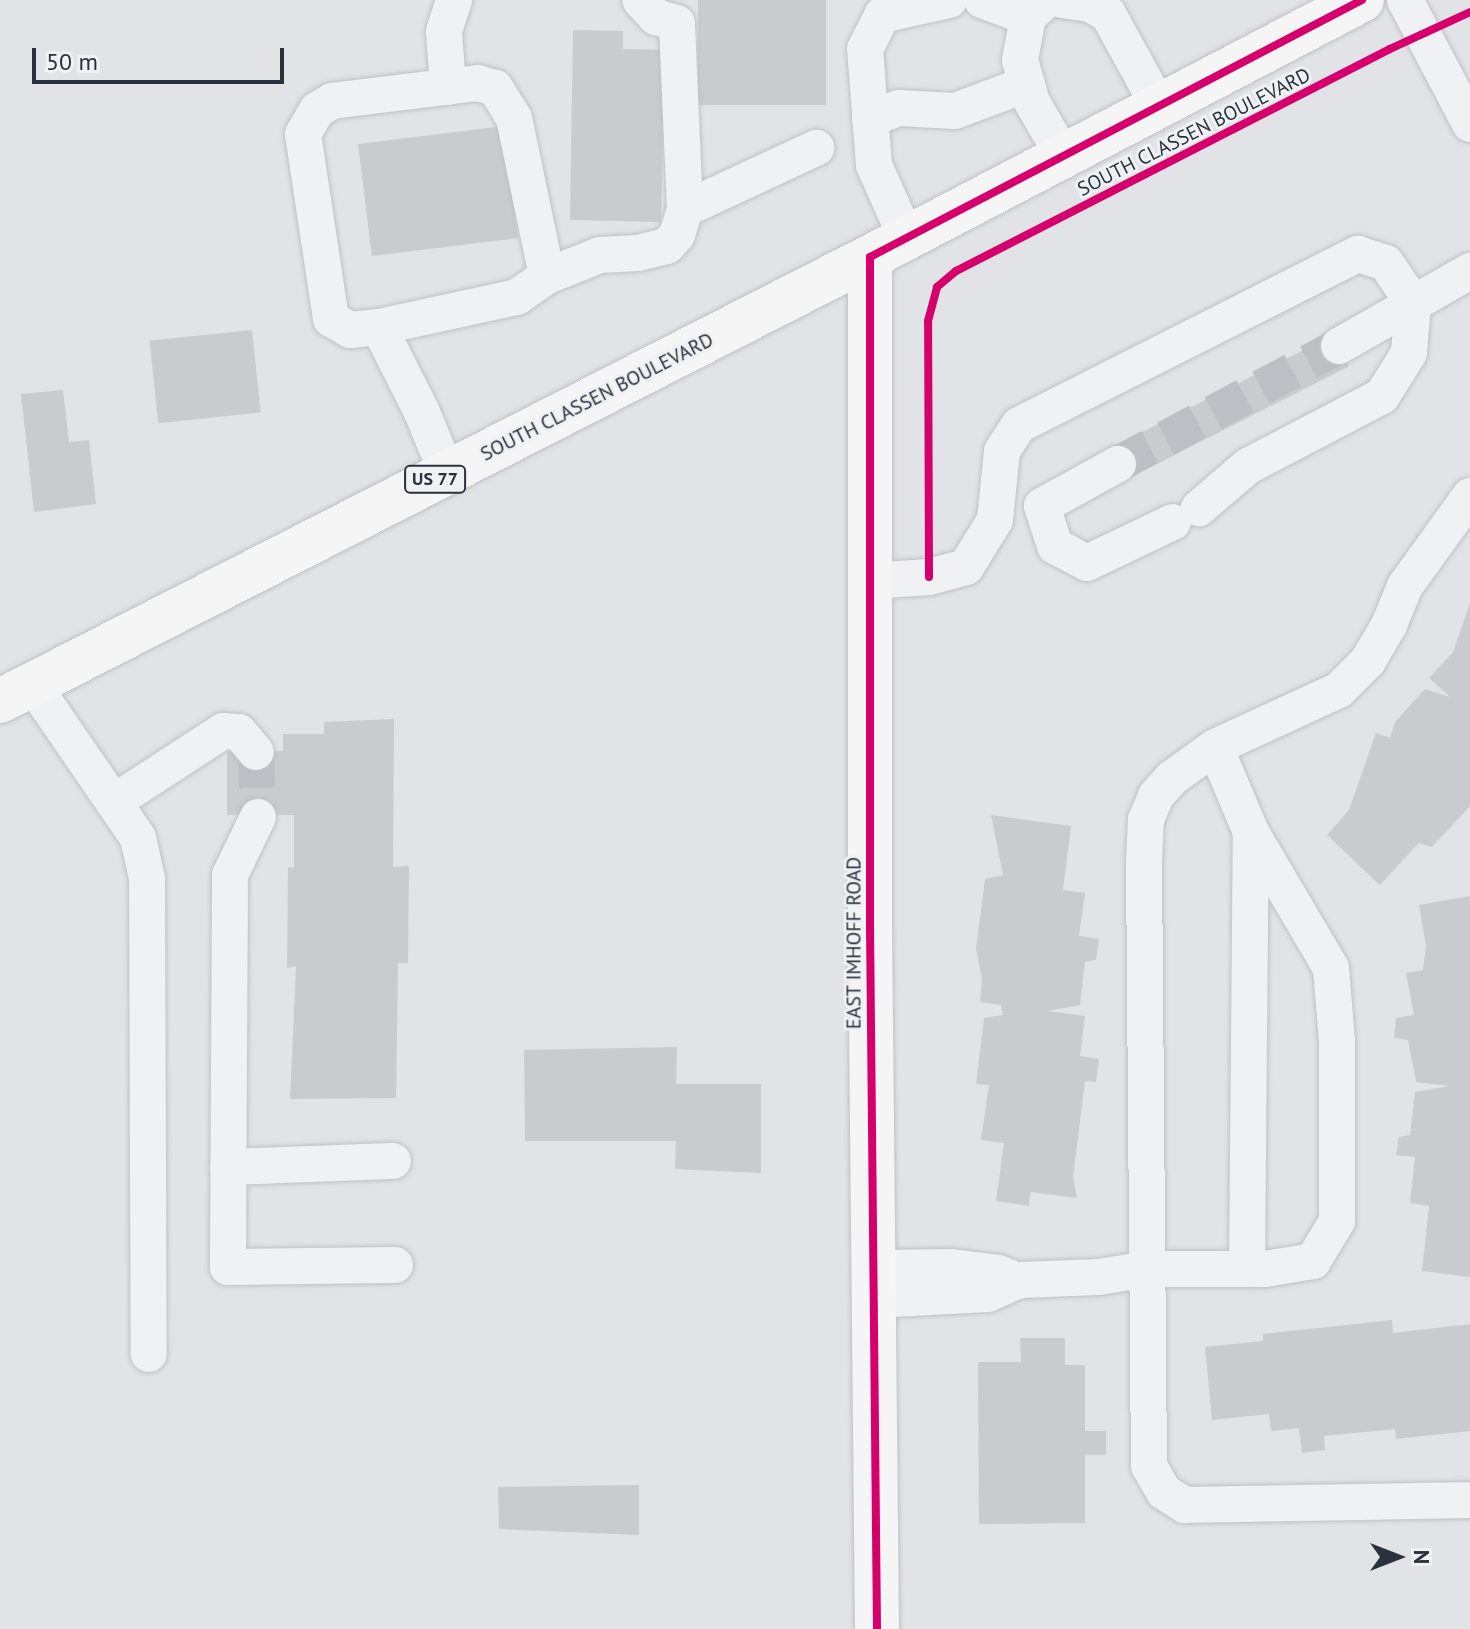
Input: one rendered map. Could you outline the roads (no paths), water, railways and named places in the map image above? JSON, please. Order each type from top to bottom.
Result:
[{"type":"main road","name":"SOUTH CLASSEN BOULEVARD","points":[[16,693],[888,247],[1362,0]]},
{"type":"main road","name":"EAST IMHOFF ROAD","points":[[877,1629],[870,581],[888,247]]},
{"type":"lane","points":[[448,87],[444,31],[454,0]]},
{"type":"lane","points":[[547,276],[514,118],[507,101],[495,88],[478,83],[332,101],[317,110],[303,134],[331,319],[350,330],[379,327],[517,297],[547,276],[600,255],[638,253],[667,246],[677,235],[685,209],[677,11],[656,17],[640,0]]},
{"type":"lane","points":[[888,247],[874,165],[865,49],[881,8],[949,0]]},
{"type":"lane","points":[[982,0],[1010,8],[1037,9],[1020,60],[1032,102],[1062,154]]},
{"type":"lane","points":[[1062,0],[1090,4],[1108,14],[1158,105]]},
{"type":"lane","points":[[1405,0],[1470,124]]},
{"type":"lane","points":[[870,119],[899,108],[955,111],[1027,84]]},
{"type":"lane","points":[[685,209],[816,148]]},
{"type":"lane","points":[[870,581],[929,577],[966,567],[995,520],[1002,451],[1019,425],[1358,254],[1386,263],[1413,303],[1409,353],[1382,396],[1248,466],[1186,515],[1087,563],[1055,546],[1042,506],[1118,464]]},
{"type":"lane","points":[[1339,346],[1470,271]]},
{"type":"lane","points":[[379,327],[421,410],[447,473]]},
{"type":"lane","points":[[1470,496],[1405,586],[1389,625],[1368,661],[1339,690],[1215,747],[1172,778],[1156,796],[1146,819],[1149,1466],[1164,1492],[1185,1505],[1470,1500]]},
{"type":"lane","points":[[16,693],[114,802],[138,838],[147,878],[149,1354]]},
{"type":"lane","points":[[114,802],[223,731],[239,732],[256,752]]},
{"type":"lane","points":[[873,1284],[951,1267],[998,1273],[1018,1281],[1099,1277],[1147,1269],[1247,1269],[1313,1261],[1337,1221],[1338,1127],[1331,968],[1251,832],[1215,747]]},
{"type":"lane","points":[[258,817],[230,875],[228,1267],[395,1265]]},
{"type":"lane","points":[[1247,1269],[1251,832]]},
{"type":"lane","points":[[228,1167],[393,1161]]},
{"type":"tunnel","points":[[1118,464],[1339,346]]},
{"type":"tunnel","points":[[256,752],[258,817]]}]
